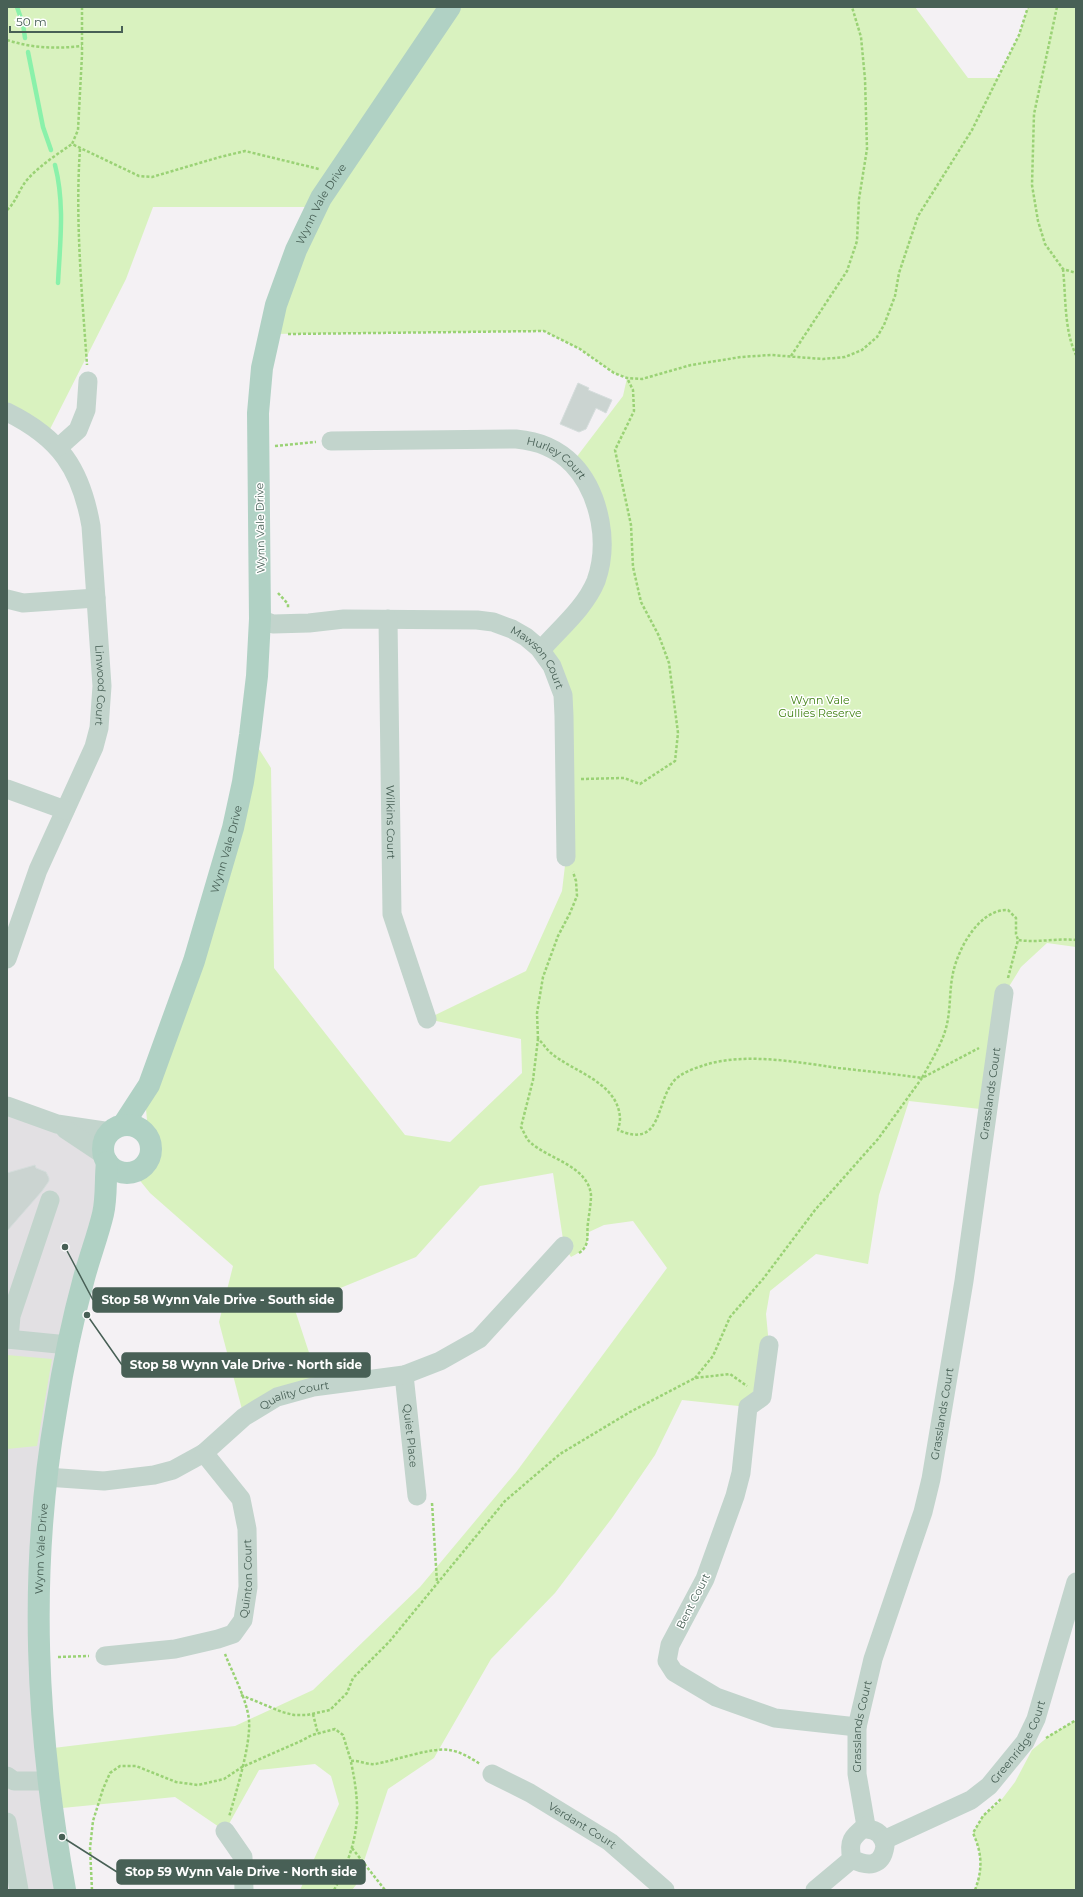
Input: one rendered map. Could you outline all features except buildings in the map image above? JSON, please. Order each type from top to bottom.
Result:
[{"type":"main road","name":"Wynn Vale Drive","points":[[148,1136],[146,1112],[149,1085],[194,961],[233,828],[250,735],[257,676],[260,619],[258,424],[260,390],[266,346],[276,305],[291,262],[312,216],[337,174],[450,7]]},
{"type":"main road","name":"Wynn Vale Drive","points":[[117,1129],[149,1085]]},
{"type":"main road","points":[[137,1127],[148,1136],[150,1142],[150,1155],[144,1166],[133,1172],[119,1171],[106,1159],[104,1142],[117,1129],[137,1127]]},
{"type":"main road","name":"Wynn Vale Drive","points":[[66,1890],[48,1781],[42,1721],[38,1612],[41,1545],[46,1477],[68,1345],[84,1278],[104,1212],[106,1159]]},
{"type":"main road","name":"Wynn Vale Drive","points":[[104,1212],[120,1186],[133,1172]]},
{"type":"street","points":[[59,448],[78,430],[86,410],[88,381]]},
{"type":"street","name":"Linwood Court","points":[[7,412],[30,424],[59,448],[80,484],[87,505],[91,526],[102,686],[99,728],[87,763],[64,810],[38,870],[7,959]]},
{"type":"street","name":"Hurley Court","points":[[331,441],[532,440],[545,445],[567,458],[578,470],[595,499],[602,532],[601,564],[595,583],[580,607],[541,650]]},
{"type":"street","points":[[7,599],[23,603],[36,603],[96,598]]},
{"type":"street","name":"Mawson Court","points":[[260,619],[274,612],[309,612],[344,618],[471,619],[493,622],[512,629],[526,637],[541,650],[552,666],[563,695],[566,857]]},
{"type":"street","name":"Mawson Court","points":[[260,619],[273,624],[309,624],[344,618]]},
{"type":"street","name":"Wilkins Court","points":[[388,619],[392,914],[427,1019]]},
{"type":"street","points":[[7,789],[64,810]]},
{"type":"street","name":"Grasslands Court","points":[[866,1826],[860,1800],[857,1774],[857,1727],[873,1659],[923,1512],[931,1479],[964,1281],[989,1110],[1004,993]]},
{"type":"street","points":[[7,1106],[57,1124],[117,1129]]},
{"type":"street","points":[[57,1124],[106,1159]]},
{"type":"street","points":[[50,1200],[11,1316],[8,1339],[68,1345]]},
{"type":"street","name":"Quality Court","points":[[46,1477],[104,1481],[154,1475],[173,1470],[204,1453],[244,1417],[277,1397],[313,1386],[404,1375],[440,1361],[479,1339],[564,1246]]},
{"type":"street","points":[[762,1397],[769,1345]]},
{"type":"street","name":"Quiet Place","points":[[404,1375],[417,1496]]},
{"type":"street","name":"Bent Court","points":[[762,1397],[748,1407],[741,1473],[736,1496],[705,1579],[670,1645],[667,1661],[674,1672],[683,1679],[716,1697],[775,1718],[857,1727]]},
{"type":"street","name":"Quinton Court","points":[[105,1656],[175,1649],[218,1639],[233,1634],[243,1620],[248,1587],[247,1529],[242,1499],[204,1453]]},
{"type":"street","name":"Greenridge Court","points":[[884,1840],[971,1800],[988,1786],[1025,1742],[1036,1719],[1076,1582]]},
{"type":"street","name":"Verdant Court","points":[[492,1774],[530,1793],[610,1842],[665,1890]]},
{"type":"street","points":[[7,1776],[14,1781],[48,1781]]},
{"type":"street","points":[[8,1822],[10,1849],[19,1890]]},
{"type":"street","points":[[866,1826],[867,1829],[877,1832],[884,1840],[884,1853],[876,1863],[863,1864],[852,1859],[850,1848],[851,1841],[855,1834],[866,1826]]},
{"type":"street","points":[[225,1830],[243,1857],[244,1890]]},
{"type":"street","points":[[815,1890],[852,1859]]},
{"type":"path","points":[[7,210],[12,206],[25,182],[40,168],[72,144],[78,130],[82,46],[82,7]]},
{"type":"path","points":[[791,356],[847,271],[857,241],[859,199],[868,149],[865,79],[861,37],[852,7]]},
{"type":"path","points":[[287,328],[285,334],[544,331],[580,349],[614,373],[627,378],[642,379],[691,365],[741,357],[791,356],[823,359],[845,357],[862,350],[877,337],[884,325],[895,296],[899,274],[918,216],[972,130],[1019,35],[1028,7]]},
{"type":"path","points":[[1057,7],[1034,114],[1032,185],[1038,221],[1046,244],[1063,269],[1068,320],[1073,348],[1076,355]]},
{"type":"path","points":[[7,40],[38,47],[64,48],[82,46]]},
{"type":"path","points":[[72,144],[138,176],[152,178],[220,157],[245,151],[337,174]]},
{"type":"path","points":[[80,149],[77,186],[88,381]]},
{"type":"path","points":[[1063,269],[1076,273]]},
{"type":"path","points":[[565,779],[624,778],[640,784],[676,761],[678,733],[670,663],[659,636],[641,602],[633,567],[631,525],[615,450],[634,411],[633,390],[627,378]]},
{"type":"path","points":[[275,439],[275,454]]},
{"type":"path","points":[[275,446],[331,441]]},
{"type":"path","points":[[277,586],[278,593],[288,604],[288,612]]},
{"type":"path","points":[[564,1246],[571,1257],[583,1250],[588,1242],[587,1224],[591,1196],[586,1180],[578,1171],[546,1154],[529,1142],[521,1127],[534,1080],[538,1039],[537,1013],[543,977],[558,936],[577,896],[576,881],[566,857]]},
{"type":"path","points":[[695,1378],[713,1356],[730,1317],[763,1279],[815,1210],[878,1139],[922,1078],[942,1042],[947,1027],[955,963],[969,936],[986,917],[997,911],[1008,910],[1016,918],[1016,934],[1018,940],[1004,993]]},
{"type":"path","points":[[1018,940],[1030,942],[1059,938],[1076,940]]},
{"type":"path","points":[[538,1039],[550,1053],[592,1078],[612,1096],[618,1106],[620,1118],[618,1130],[634,1135],[645,1134],[653,1127],[673,1082],[681,1074],[709,1064],[738,1060],[776,1059],[922,1078],[998,1039]]},
{"type":"path","points":[[241,1695],[282,1712],[294,1715],[313,1714],[330,1710],[347,1693],[353,1678],[389,1642],[505,1501],[560,1454],[630,1412],[695,1378],[730,1374],[762,1397]]},
{"type":"path","points":[[417,1496],[432,1501],[437,1583]]},
{"type":"path","points":[[218,1639],[241,1695],[249,1721],[242,1767],[225,1830]]},
{"type":"path","points":[[39,1658],[105,1656]]},
{"type":"path","points":[[313,1714],[318,1734]]},
{"type":"path","points":[[1043,1741],[1076,1720]]},
{"type":"path","points":[[92,1890],[90,1848],[93,1821],[103,1789],[110,1773],[120,1766],[136,1766],[176,1782],[198,1785],[224,1778],[242,1767],[318,1734],[335,1729],[343,1735],[351,1761],[356,1786],[358,1808],[355,1838],[345,1869],[334,1890]]},
{"type":"path","points":[[351,1761],[372,1764],[431,1751],[448,1750],[472,1758],[492,1774]]},
{"type":"path","points":[[975,1890],[980,1875],[980,1868],[979,1848],[973,1833],[982,1816],[1003,1797]]},
{"type":"path","points":[[352,1848],[385,1890]]},
{"type":"shaded area","points":[[7,1106],[106,1160],[71,1331],[38,1611],[69,1890],[7,1890]]},
{"type":"green space","name":"Wynn Vale Gullies Reserve","points":[[7,7],[915,7],[968,78],[998,78],[1019,35],[1028,7],[1076,7],[1076,947],[1047,943],[1021,967],[1005,993],[989,1110],[909,1101],[879,1195],[868,1264],[816,1254],[770,1291],[766,1314],[769,1345],[748,1407],[682,1400],[655,1455],[612,1518],[555,1593],[491,1659],[434,1758],[388,1789],[356,1885],[352,1890],[300,1890],[339,1804],[331,1776],[315,1764],[259,1770],[225,1831],[175,1797],[52,1809],[45,1749],[235,1726],[313,1690],[420,1587],[517,1471],[667,1268],[633,1221],[604,1225],[589,1232],[584,1248],[579,1253],[571,1257],[564,1246],[553,1173],[480,1186],[416,1257],[294,1307],[320,1386],[244,1417],[219,1322],[233,1266],[150,1193],[133,1172],[144,1166],[150,1155],[146,1109],[250,735],[271,768],[274,968],[405,1135],[450,1142],[522,1073],[521,1039],[427,1019],[526,971],[562,891],[566,857],[564,716],[541,650],[580,607],[603,549],[572,463],[623,396],[627,378],[614,373],[580,349],[544,331],[268,334],[316,207],[153,207],[126,279],[46,437],[7,412]]},
{"type":"green space","points":[[7,1355],[52,1359],[37,1446],[7,1449]]},
{"type":"green space","points":[[1076,1720],[1076,1890],[975,1890],[980,1868],[980,1854],[973,1833],[983,1816],[999,1803],[1015,1782],[1032,1750],[1049,1736]]},
{"type":"waterway","points":[[17,7],[23,24],[25,38]]},
{"type":"waterway","points":[[28,52],[43,127],[51,150]]},
{"type":"waterway","points":[[55,165],[61,209],[58,283]]},
{"type":"place","name":"Stop 58 Wynn Vale Drive - South side","points":[[65,1247]]},
{"type":"place","name":"Stop 58 Wynn Vale Drive - North side","points":[[87,1315]]},
{"type":"place","name":"Stop 59 Wynn Vale Drive - North side","points":[[62,1837]]}]
